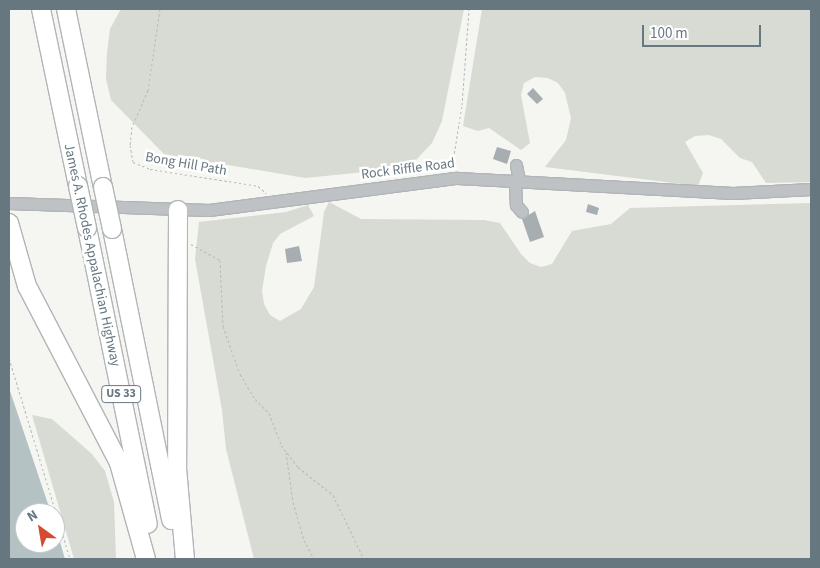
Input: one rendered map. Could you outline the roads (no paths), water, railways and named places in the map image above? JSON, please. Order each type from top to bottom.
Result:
[{"type":"highway","name":"James A. Rhodes Appalachian Highway","points":[[41,9],[156,559]]},
{"type":"highway","name":"James A. Rhodes Appalachian Highway","points":[[66,9],[180,559]]},
{"type":"highway","points":[[178,210],[177,468],[185,559]]},
{"type":"highway","points":[[9,223],[27,286],[119,463],[146,559]]},
{"type":"street","points":[[516,165],[516,205],[522,212]]},
{"type":"street","name":"Rock Riffle Road","points":[[9,203],[178,210],[271,204],[454,178],[733,193],[811,189]]}]
